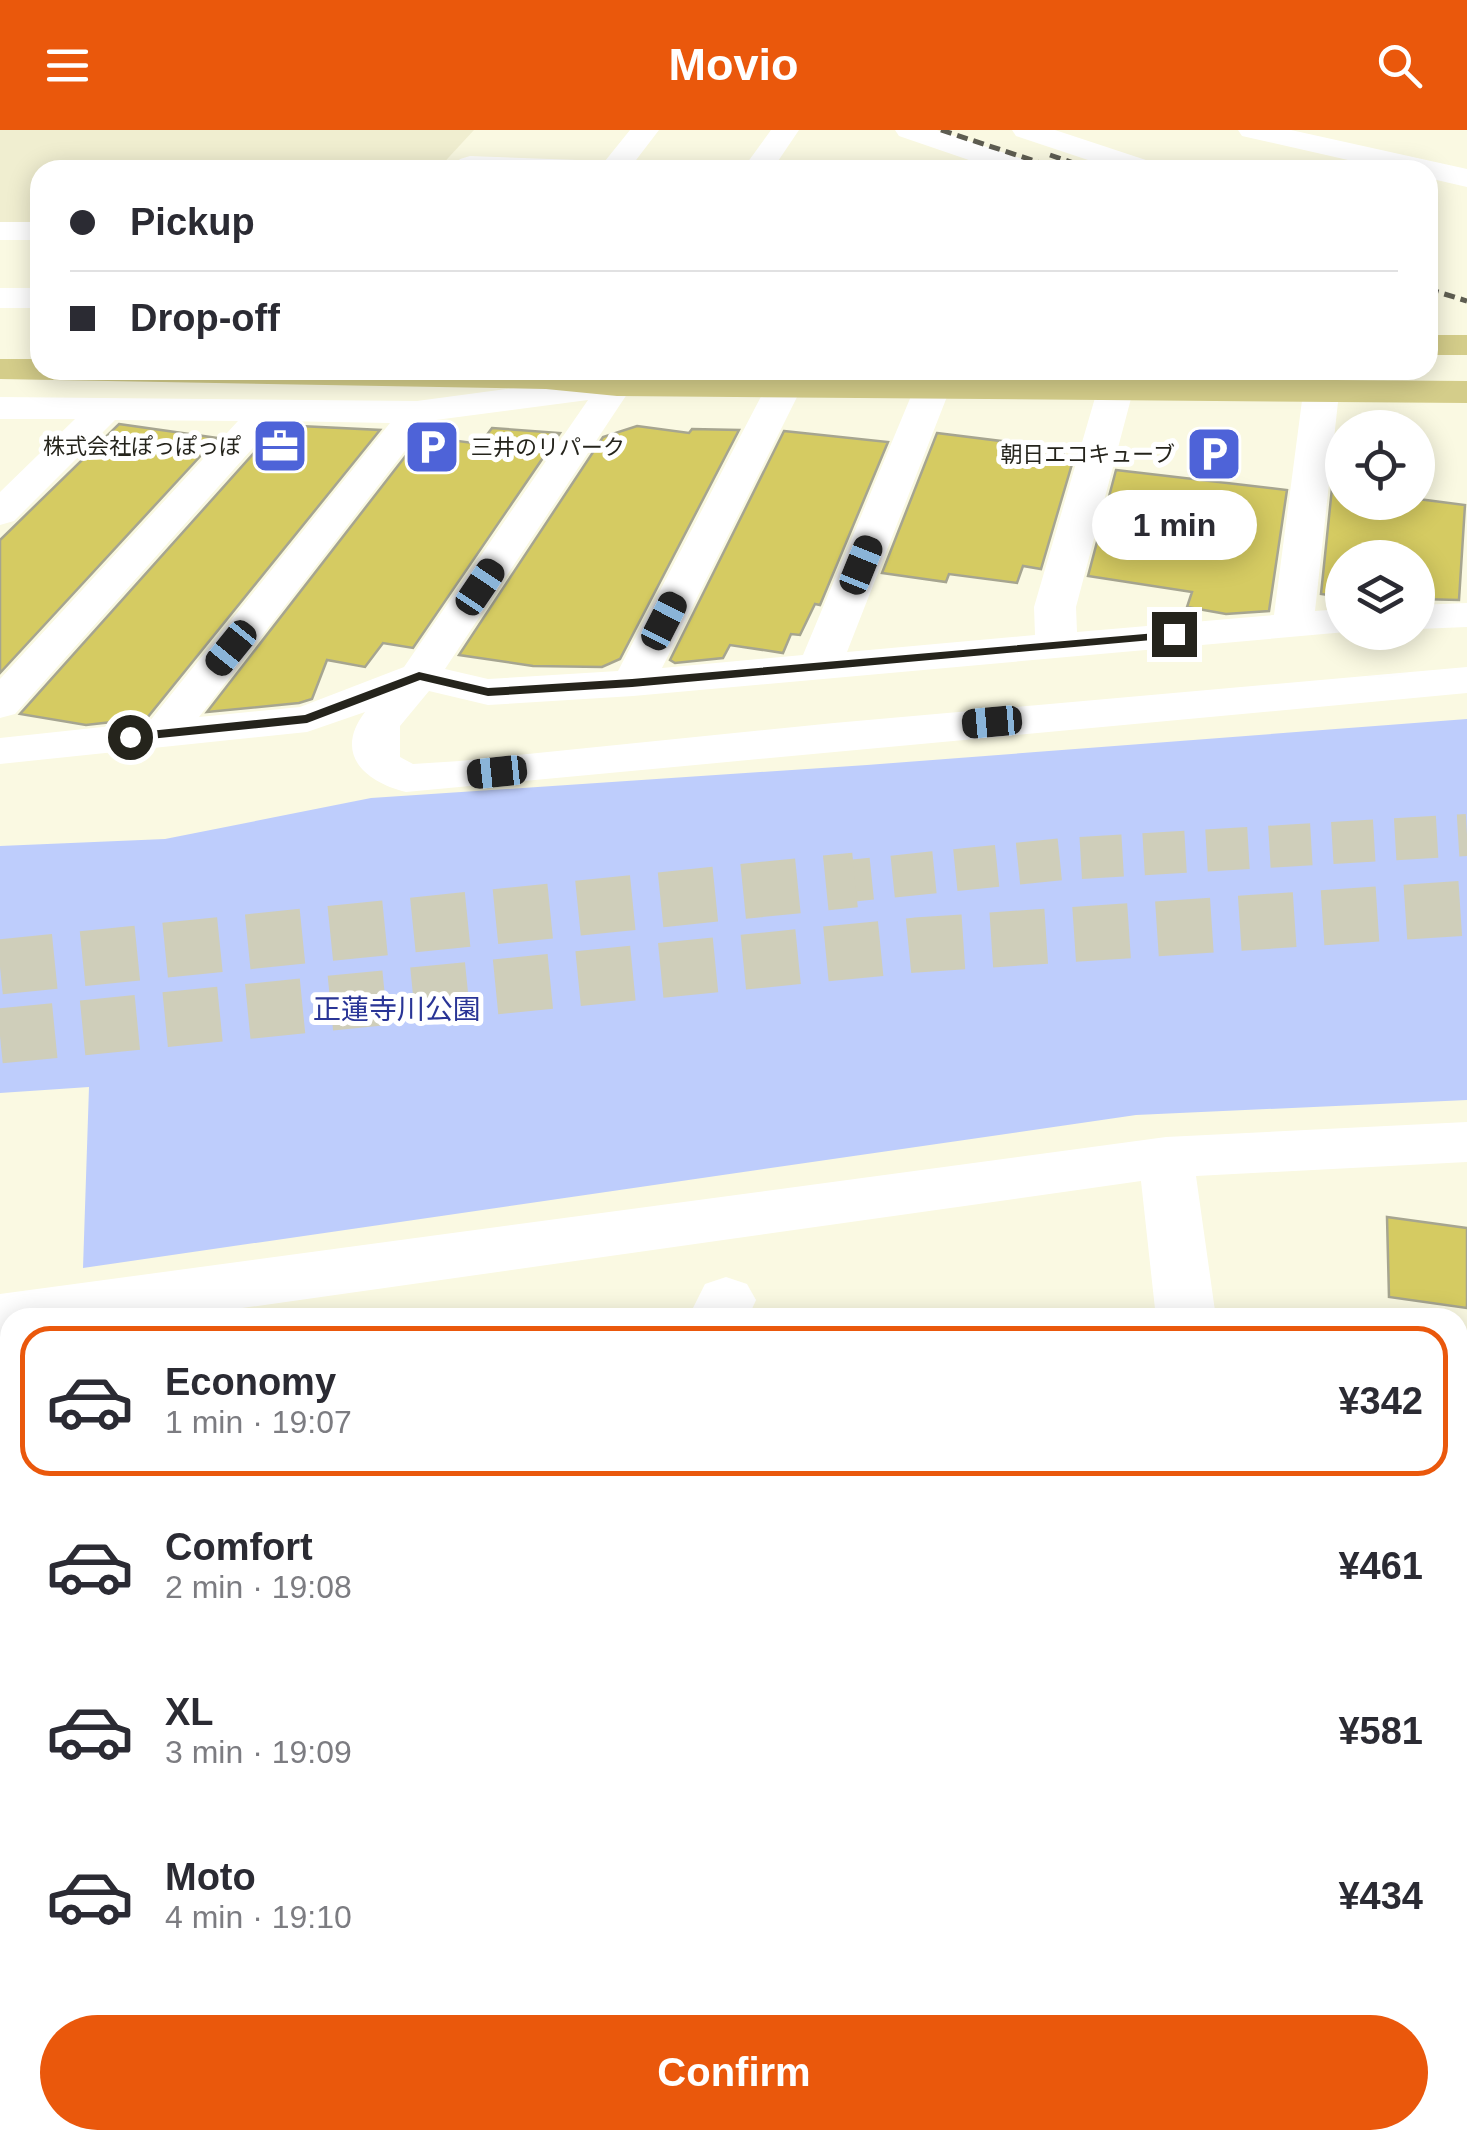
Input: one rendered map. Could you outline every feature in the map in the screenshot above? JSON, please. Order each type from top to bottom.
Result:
[{"type":"main road","points":[[1438,344],[1467,345]]},
{"type":"main road","points":[[0,370],[30,370]]},
{"type":"main road","points":[[666,380],[784,388],[1467,392]]},
{"type":"street","points":[[621,160],[645,130]]},
{"type":"street","points":[[764,160],[785,130]]},
{"type":"street","points":[[1026,130],[1118,160]]},
{"type":"street","points":[[1252,130],[1386,160]]},
{"type":"street","points":[[917,139],[992,160]]},
{"type":"street","points":[[475,160],[492,142]]},
{"type":"street","points":[[1438,172],[1467,178]]},
{"type":"street","points":[[0,298],[30,298]]},
{"type":"street","points":[[0,408],[417,412],[604,380]]},
{"type":"street","points":[[620,380],[419,676],[378,724],[374,747],[379,764],[406,778],[1467,680]]},
{"type":"street","points":[[632,683],[784,388]]},
{"type":"street","points":[[820,666],[932,389]]},
{"type":"street","points":[[1056,644],[1056,608],[1115,391]]},
{"type":"street","points":[[1293,624],[1321,392]]},
{"type":"street","points":[[0,514],[106,409]]},
{"type":"street","points":[[0,705],[268,410]]},
{"type":"street","points":[[163,734],[417,412]]},
{"type":"street","points":[[1435,617],[1467,615]]},
{"type":"street","points":[[0,751],[307,719],[419,676],[488,692],[632,683],[1325,622]]},
{"type":"street","points":[[72,1308],[1166,1157],[1467,1142]]},
{"type":"street","points":[[1166,1157],[1185,1308]]},
{"type":"shaded area","points":[[0,130],[474,130],[446,160],[30,160],[30,223],[0,223]]},
{"type":"green space","name":"正蓮寺川公園","points":[[1467,719],[1467,1100],[1136,1115],[83,1268],[89,1087],[0,1093],[0,846],[165,839],[371,798]]},
{"type":"building","points":[[119,424],[217,438],[0,673],[0,540]]},
{"type":"building","points":[[279,425],[380,430],[147,718],[86,725],[20,714]]},
{"type":"building","points":[[637,426],[689,433],[692,429],[739,430],[620,659],[602,667],[533,666],[459,655],[603,437]]},
{"type":"building","points":[[492,428],[560,433],[413,648],[383,643],[365,667],[327,660],[312,699],[207,712],[421,436],[480,444]]},
{"type":"building","points":[[784,431],[888,442],[820,605],[815,604],[800,635],[791,634],[783,653],[730,645],[723,658],[675,663],[670,660]]},
{"type":"building","points":[[937,433],[1065,449],[1061,463],[1072,464],[1041,569],[1023,566],[1017,583],[949,574],[946,582],[882,573]]},
{"type":"building","points":[[1116,470],[1287,490],[1269,611],[1226,614],[1187,607],[1192,592],[1088,576]]},
{"type":"building","points":[[1435,501],[1465,505],[1459,600],[1435,599],[1435,540],[1327,540],[1329,520],[1435,520]]},
{"type":"building","points":[[1325,555],[1325,595],[1321,594]]},
{"type":"building","points":[[1387,1217],[1467,1228],[1467,1308],[1389,1297]]},
{"type":"tunnel","points":[[830,883],[1063,859],[1467,835]]},
{"type":"tunnel","points":[[0,967],[855,880]]},
{"type":"tunnel","points":[[0,1036],[916,945],[1467,908]]},
{"type":"railway","points":[[941,130],[1032,160]]},
{"type":"railway","points":[[1050,155],[1065,160]]},
{"type":"railway","points":[[1438,292],[1467,301]]},
{"type":"place","name":"株式会社ぽっぽっぽ","points":[[280,446]]},
{"type":"place","name":"三井のリパーク","points":[[432,447]]},
{"type":"place","name":"朝日エコキューブ","points":[[1214,454]]},
{"type":"route","points":[[130,737],[307,719],[419,676],[488,692],[632,683],[1174,634]]}]
